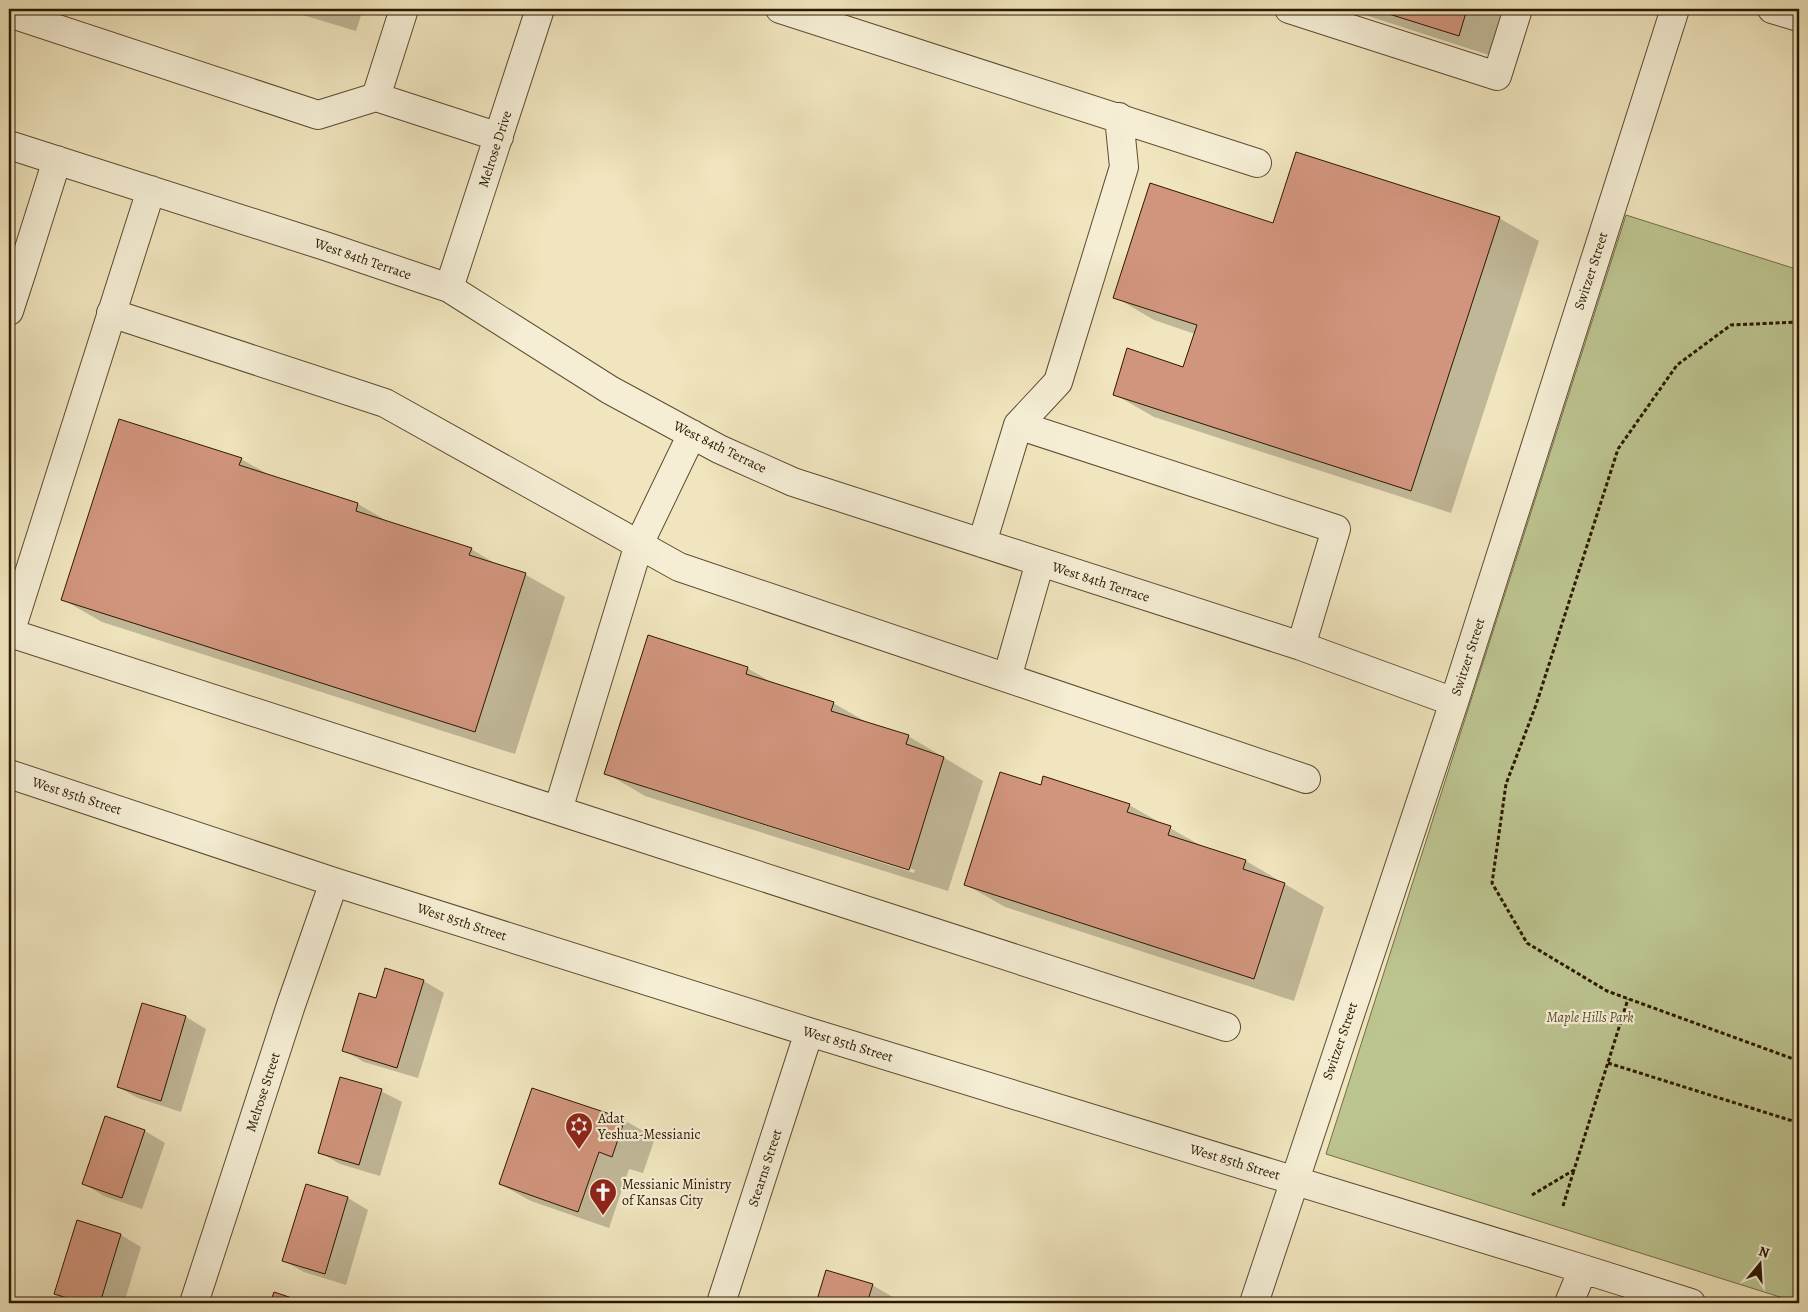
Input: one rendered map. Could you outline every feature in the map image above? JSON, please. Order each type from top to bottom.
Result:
[{"type":"street","points":[[376,97],[404,9]]},
{"type":"street","name":"Melrose Drive","points":[[449,288],[500,137],[540,9]]},
{"type":"street","points":[[780,9],[1257,162]]},
{"type":"street","points":[[1289,9],[1497,76],[1518,9]]},
{"type":"street","name":"Switzer Street","points":[[1254,1303],[1293,1180],[1454,702],[1675,9]]},
{"type":"street","points":[[1772,9],[1799,17]]},
{"type":"street","points":[[9,13],[318,115],[376,97],[500,137]]},
{"type":"street","points":[[982,543],[1018,425],[1058,382],[1124,167],[1119,118]]},
{"type":"street","name":"West 84th Terrace","points":[[9,145],[449,288],[610,390],[719,449],[794,482],[1301,646],[1454,702]]},
{"type":"street","points":[[9,311],[15,268],[57,160]]},
{"type":"street","points":[[151,190],[10,633],[1226,1026]]},
{"type":"street","points":[[111,313],[385,403],[679,567],[1306,779]]},
{"type":"street","points":[[1018,425],[1336,529],[1301,646]]},
{"type":"street","points":[[558,810],[639,544],[692,434]]},
{"type":"street","points":[[1007,678],[1040,562]]},
{"type":"street","name":"West 85th Street","points":[[9,774],[334,882],[809,1032],[1690,1303]]},
{"type":"street","name":"Melrose Street","points":[[194,1303],[291,1006],[334,882]]},
{"type":"street","name":"Stearns Street","points":[[721,1303],[809,1032]]},
{"type":"street","points":[[1569,1303],[1583,1269]]},
{"type":"path","points":[[1799,322],[1731,325],[1678,365],[1618,449],[1536,705],[1506,784],[1492,883],[1527,943],[1607,991],[1799,1061]]},
{"type":"path","points":[[1563,1206],[1628,999]]},
{"type":"path","points":[[1608,1063],[1799,1123]]},
{"type":"path","points":[[1532,1195],[1574,1170]]},
{"type":"green space","name":"Maple Hills Park","points":[[1626,215],[1799,270],[1799,1303],[1326,1154]]},
{"type":"building","points":[[1373,9],[1467,9],[1459,36]]},
{"type":"building","points":[[1296,152],[1500,217],[1411,491],[1113,395],[1127,348],[1183,367],[1197,325],[1113,298],[1150,183],[1273,223]]},
{"type":"building","points":[[119,419],[242,458],[239,465],[358,503],[356,511],[472,548],[469,555],[526,573],[475,732],[61,600]]},
{"type":"building","points":[[648,635],[748,667],[746,674],[834,702],[831,711],[909,735],[906,744],[944,757],[909,870],[604,774]]},
{"type":"building","points":[[1000,772],[1041,785],[1043,776],[1130,804],[1127,812],[1171,826],[1168,835],[1246,860],[1243,869],[1285,883],[1254,979],[964,885]]},
{"type":"building","points":[[385,968],[424,980],[397,1068],[342,1051],[359,993],[376,998]]},
{"type":"building","points":[[142,1003],[186,1016],[161,1101],[117,1087]]},
{"type":"building","points":[[340,1077],[382,1089],[359,1165],[318,1153]]},
{"type":"building","points":[[532,1088],[625,1119],[612,1157],[599,1152],[578,1212],[499,1184]]},
{"type":"building","points":[[105,1116],[145,1130],[122,1198],[82,1184]]},
{"type":"building","points":[[306,1184],[348,1197],[325,1274],[282,1261]]},
{"type":"building","points":[[77,1220],[121,1234],[100,1303],[84,1303],[54,1294]]},
{"type":"building","points":[[826,1270],[873,1284],[867,1303],[816,1303]]},
{"type":"building","points":[[274,1292],[307,1303],[270,1303]]},
{"type":"place","name":"Adat Yeshua-Messianic","points":[[579,1150]]},
{"type":"place","name":"Messianic Ministry of Kansas City","points":[[603,1216]]}]
